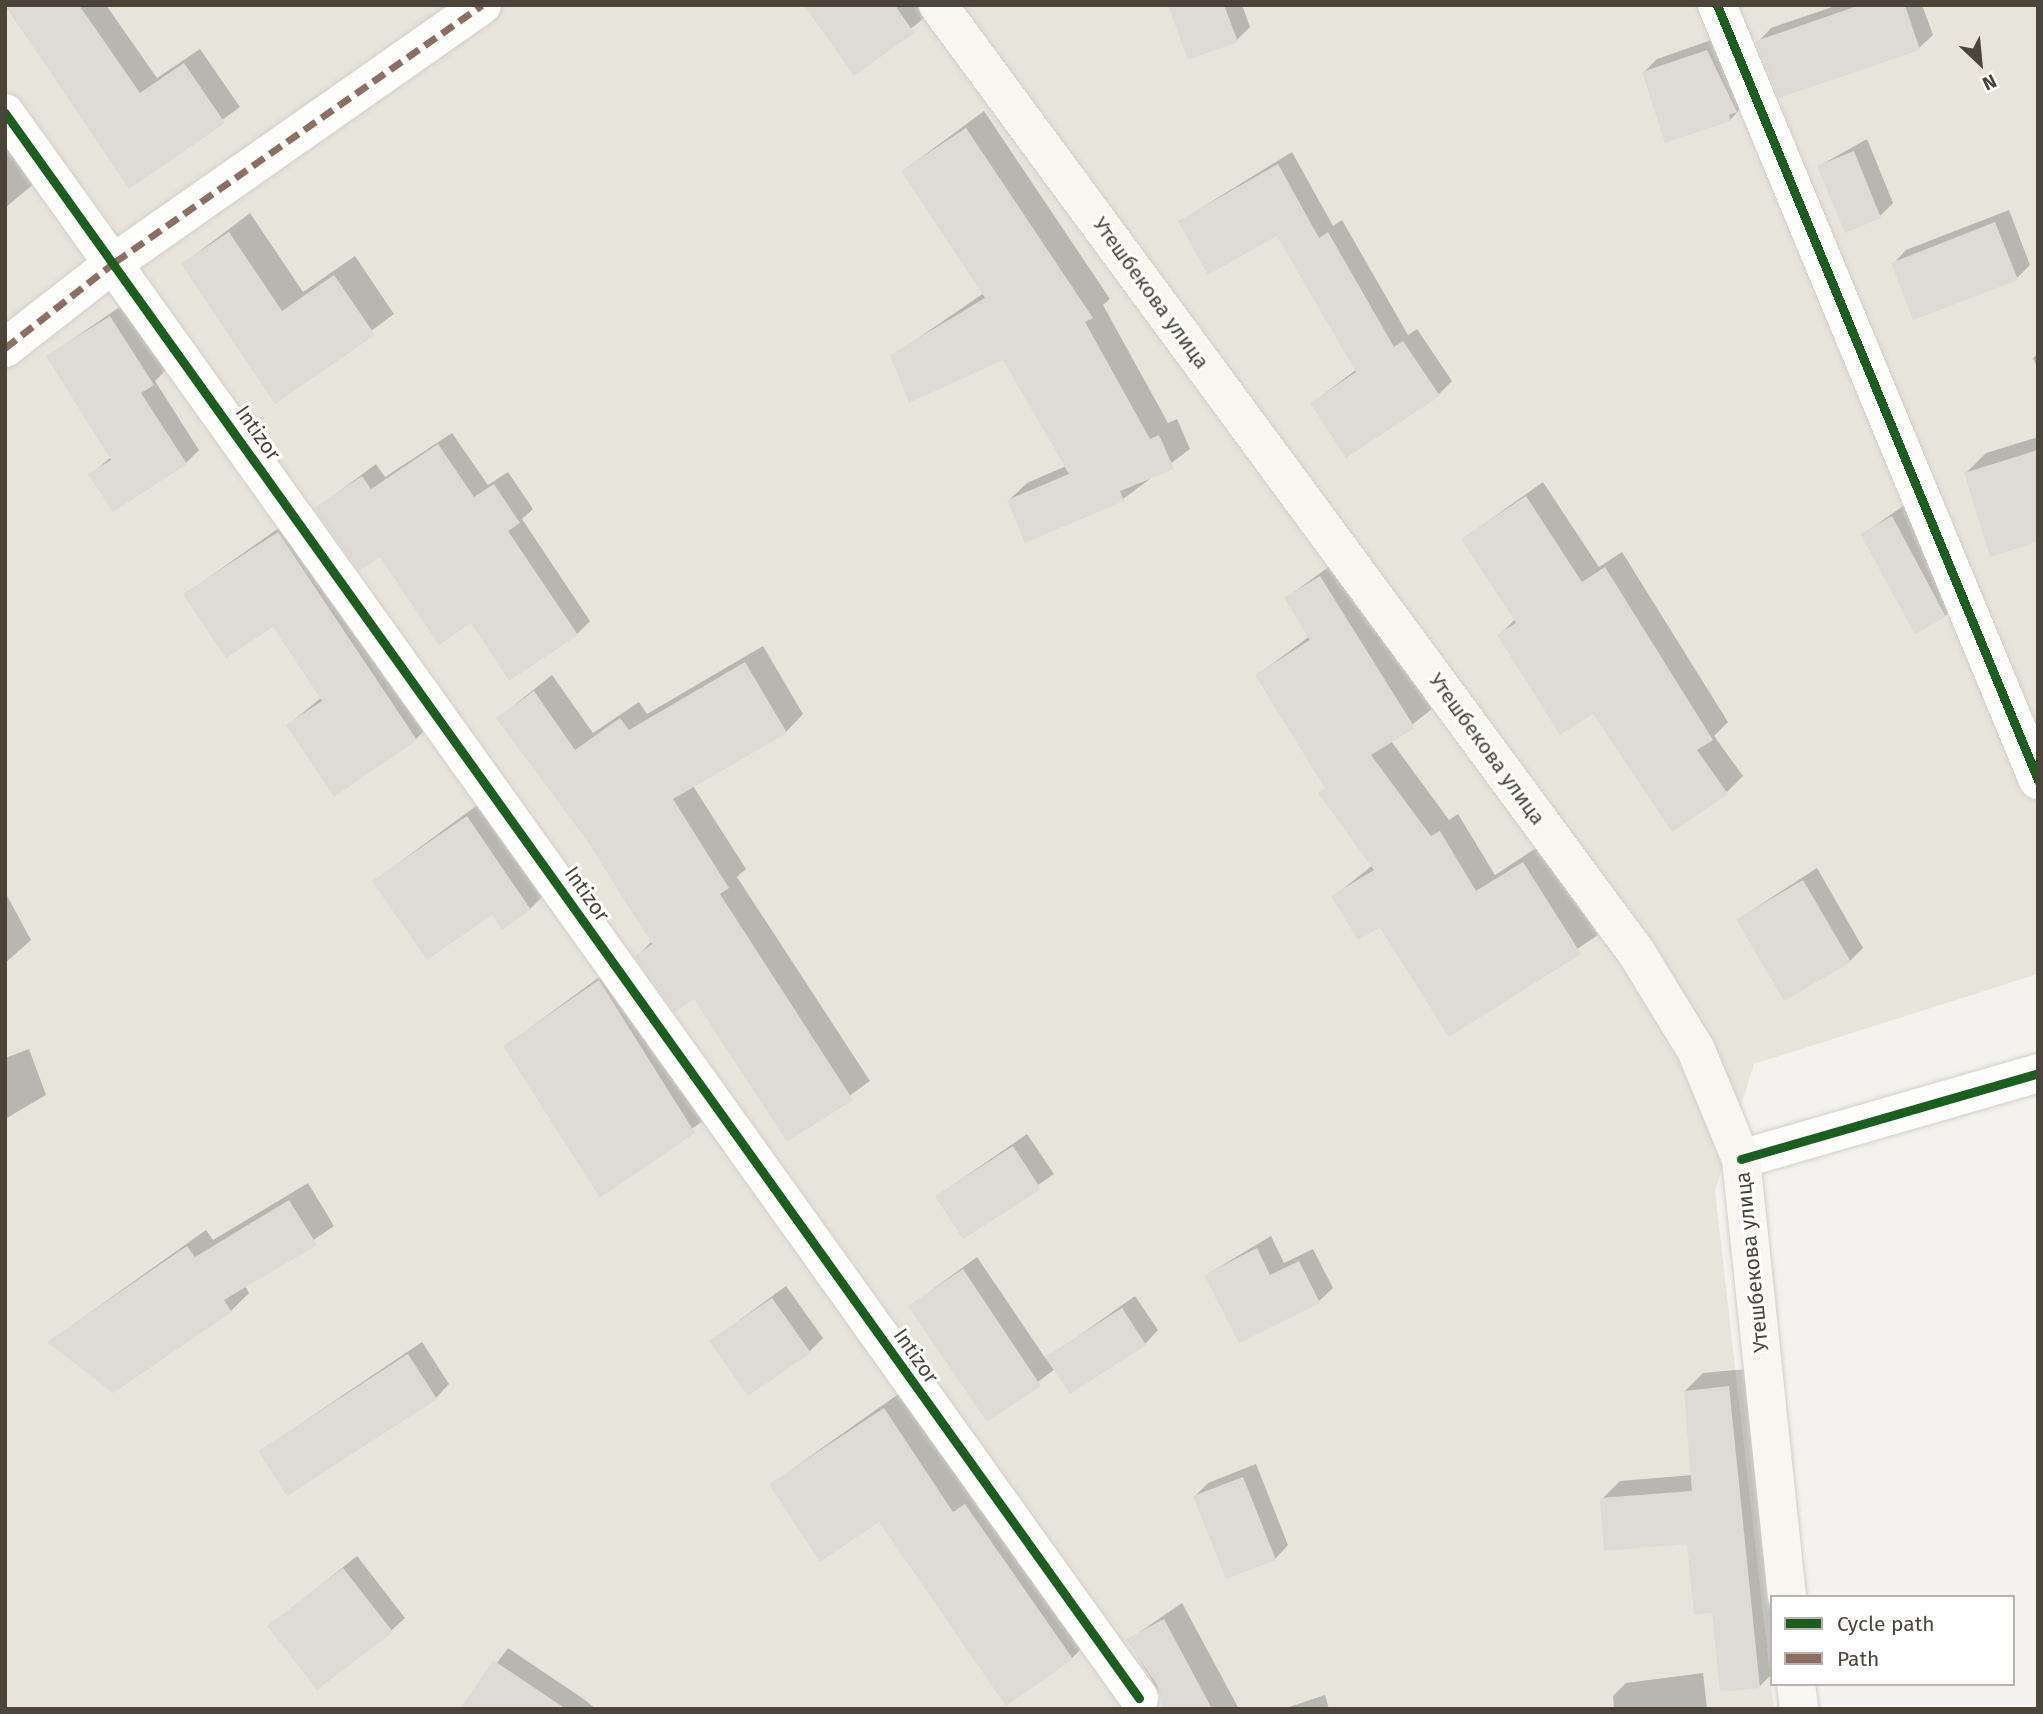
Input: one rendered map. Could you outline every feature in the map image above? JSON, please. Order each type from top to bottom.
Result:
[{"type":"main road","name":"Утешбекова улица","points":[[939,5],[1636,952],[1696,1050],[1741,1159],[1787,1595]]},
{"type":"main road","points":[[1796,1686],[1799,1709]]},
{"type":"street","points":[[5,348],[115,262],[482,5]]},
{"type":"street","points":[[1717,5],[2038,780]]},
{"type":"street","name":"Intizor","points":[[5,113],[115,262],[1139,1698]]},
{"type":"street","points":[[1741,1159],[2038,1073]]},
{"type":"shaded area","points":[[5,5],[2038,5],[2038,974],[1754,1064],[1715,1191],[1774,1709],[5,1709]]},
{"type":"building","points":[[5,5],[79,5],[140,93],[184,63],[225,123],[129,189]]},
{"type":"building","points":[[804,5],[895,5],[914,33],[854,76]]},
{"type":"building","points":[[1168,5],[1224,5],[1238,42],[1188,60]]},
{"type":"building","points":[[1860,5],[1905,5],[1920,50],[1779,98],[1756,41]]},
{"type":"building","points":[[1707,50],[1737,112],[1729,115],[1731,121],[1665,143],[1642,72]]},
{"type":"building","points":[[966,128],[1093,318],[1085,322],[1150,439],[1159,435],[1174,469],[1120,491],[1124,501],[1025,543],[1007,500],[1069,474],[1003,360],[909,403],[890,355],[985,298],[901,171]]},
{"type":"building","points":[[1854,151],[1881,218],[1845,233],[1817,166]]},
{"type":"building","points":[[1278,164],[1319,238],[1328,232],[1394,347],[1403,341],[1440,396],[1346,458],[1310,403],[1356,372],[1277,236],[1208,275],[1178,221]]},
{"type":"building","points":[[1995,222],[2018,280],[1913,320],[1891,263]]},
{"type":"building","points":[[229,232],[282,311],[334,275],[375,335],[275,404],[181,264]]},
{"type":"building","points":[[110,316],[154,385],[141,393],[187,464],[113,512],[88,474],[111,460],[46,356]]},
{"type":"building","points":[[438,444],[474,497],[494,484],[520,523],[508,531],[578,635],[509,681],[471,623],[439,645],[380,557],[359,571],[314,508],[362,476],[371,489]]},
{"type":"building","points":[[2038,450],[2038,542],[1990,557],[1964,473]]},
{"type":"building","points":[[1526,496],[1582,582],[1605,567],[1713,740],[1697,750],[1728,794],[1672,832],[1593,714],[1560,735],[1497,635],[1516,623],[1461,539]]},
{"type":"building","points":[[1892,516],[1946,617],[1915,634],[1860,534]]},
{"type":"building","points":[[278,532],[417,740],[334,797],[286,725],[322,701],[273,627],[226,658],[183,594]]},
{"type":"building","points":[[1320,576],[1415,728],[1371,755],[1431,836],[1440,831],[1476,891],[1523,862],[1581,954],[1449,1037],[1380,928],[1358,940],[1331,896],[1374,870],[1318,793],[1325,788],[1255,675],[1310,640],[1284,598]]},
{"type":"building","points":[[745,662],[787,733],[673,799],[729,888],[720,894],[853,1100],[787,1142],[694,999],[675,1012],[635,956],[652,944],[588,842],[496,718],[534,691],[575,750],[620,718],[629,730]]},
{"type":"building","points":[[467,816],[531,910],[502,930],[492,915],[427,960],[372,881]]},
{"type":"building","points":[[1803,880],[1851,962],[1784,1001],[1736,919]]},
{"type":"building","points":[[599,980],[695,1133],[600,1198],[503,1046]]},
{"type":"building","points":[[1013,1146],[1041,1189],[963,1239],[935,1196]]},
{"type":"building","points":[[289,1200],[317,1245],[224,1300],[232,1312],[113,1393],[47,1342],[187,1246],[195,1257]]},
{"type":"building","points":[[1257,1248],[1270,1275],[1299,1261],[1320,1303],[1239,1343],[1204,1275]]},
{"type":"building","points":[[963,1269],[1041,1386],[987,1422],[908,1306]]},
{"type":"building","points":[[772,1298],[811,1353],[748,1396],[709,1341]]},
{"type":"building","points":[[1122,1308],[1146,1345],[1070,1394],[1045,1357]]},
{"type":"building","points":[[408,1354],[437,1399],[287,1496],[258,1451]]},
{"type":"building","points":[[1729,1386],[1760,1688],[1720,1692],[1712,1613],[1694,1615],[1687,1544],[1604,1551],[1600,1498],[1692,1491],[1684,1391]]},
{"type":"building","points":[[884,1408],[953,1512],[965,1504],[1073,1659],[1006,1706],[879,1522],[820,1562],[769,1484]]},
{"type":"building","points":[[1243,1477],[1276,1560],[1226,1579],[1193,1496]]},
{"type":"building","points":[[343,1568],[393,1632],[317,1690],[267,1626]]},
{"type":"building","points":[[1164,1619],[1212,1709],[1164,1709],[1157,1685],[1126,1639]]},
{"type":"building","points":[[493,1660],[566,1709],[460,1709]]},
{"type":"marked path","points":[[5,348],[115,262],[482,5]]},
{"type":"cycle path","points":[[1717,5],[2038,780]]},
{"type":"cycle path","points":[[5,113],[1139,1698]]},
{"type":"cycle path","points":[[1741,1159],[2038,1073]]}]
